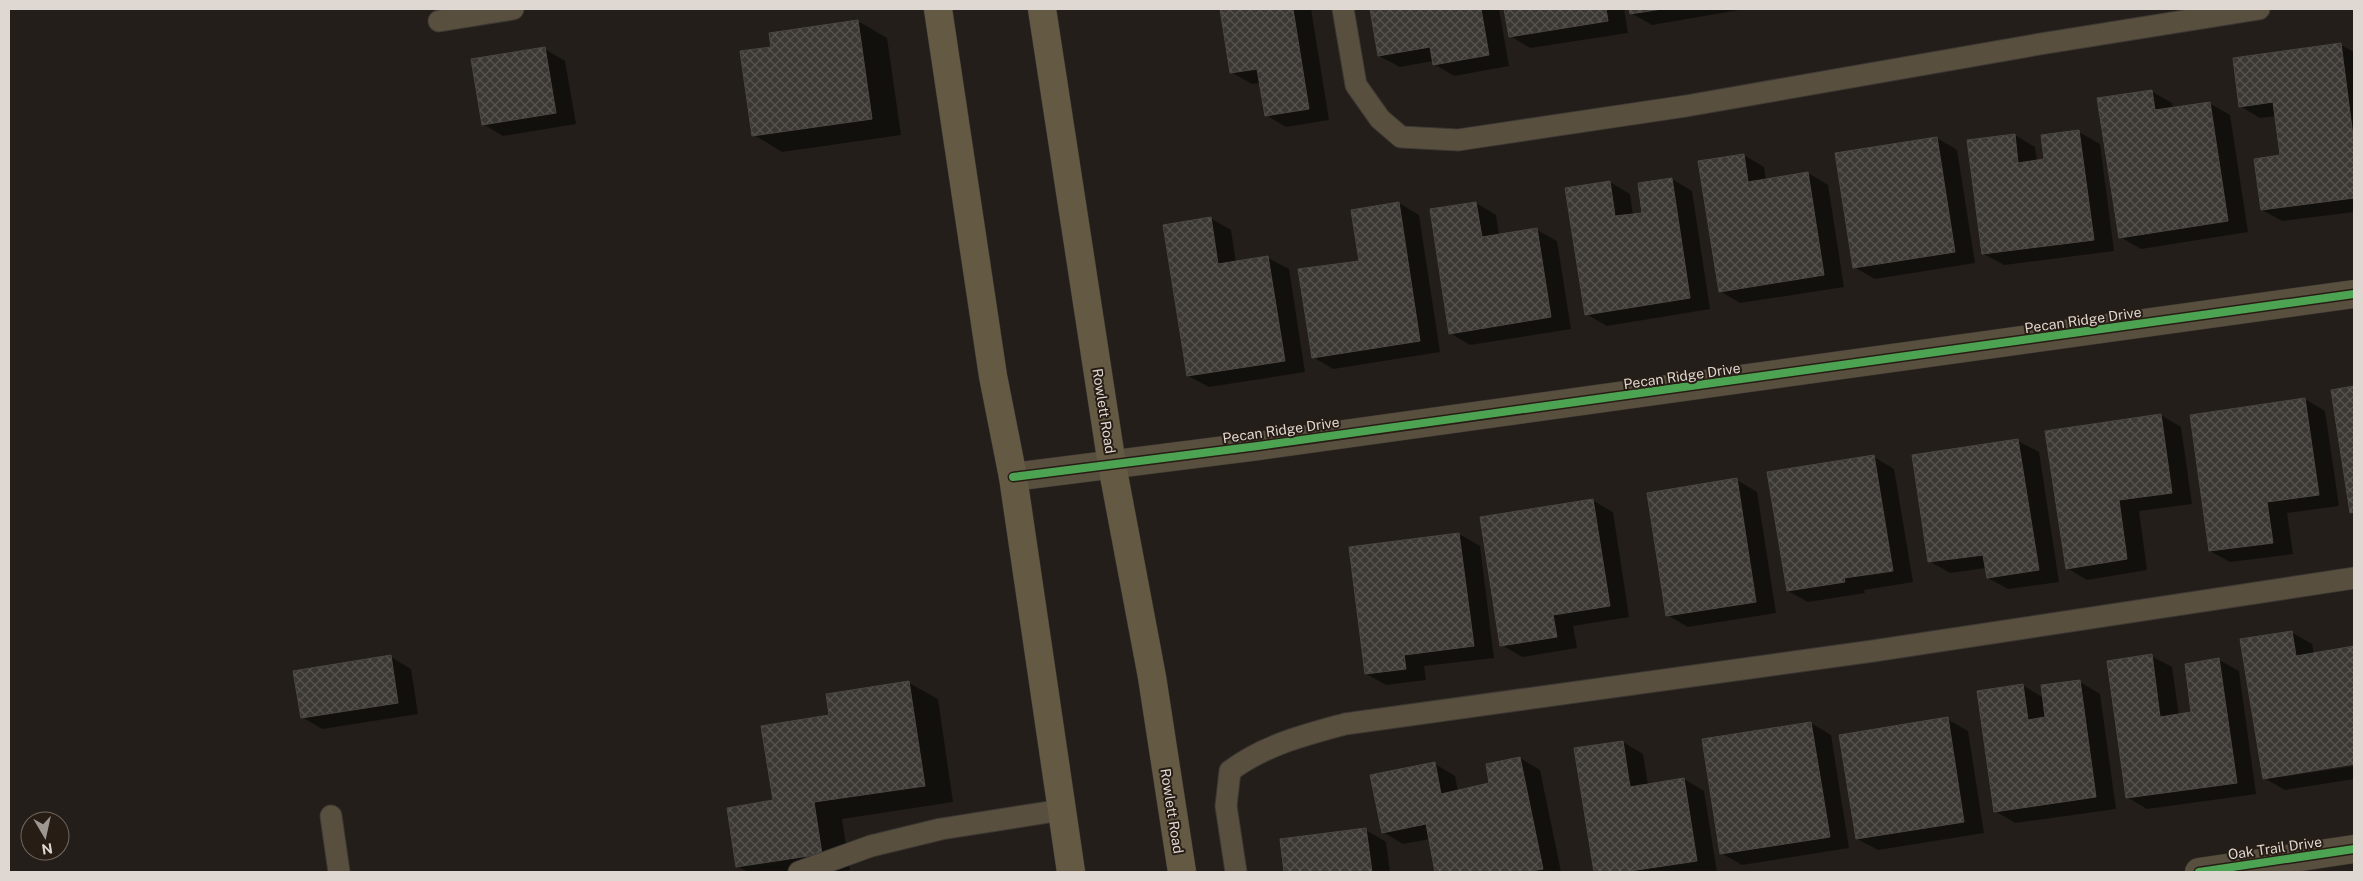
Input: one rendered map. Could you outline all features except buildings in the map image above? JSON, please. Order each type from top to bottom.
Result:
[{"type":"main road","points":[[938,9],[990,357],[1013,477],[1071,872]]},
{"type":"main road","name":"Rowlett Road","points":[[1042,9],[1112,465],[1152,677],[1182,872]]},
{"type":"street","name":"Pecan Ridge Drive","points":[[1013,477],[2354,294]]},
{"type":"street","name":"Oak Trail Drive","points":[[2199,872],[2354,849]]},
{"type":"lane","points":[[439,21],[513,9]]},
{"type":"lane","points":[[1343,9],[1356,85],[1380,118],[1401,137],[1458,140],[1686,106],[2040,44],[2259,9]]},
{"type":"lane","points":[[1236,872],[1226,806],[1230,771],[1245,760],[1290,739],[1345,724],[1873,652],[2354,578]]},
{"type":"lane","points":[[799,872],[870,846],[941,829],[1062,810]]},
{"type":"lane","points":[[331,816],[339,872]]},
{"type":"cycle path","points":[[1013,477],[1258,446],[2354,294]]},
{"type":"cycle path","points":[[2199,872],[2354,849]]}]
